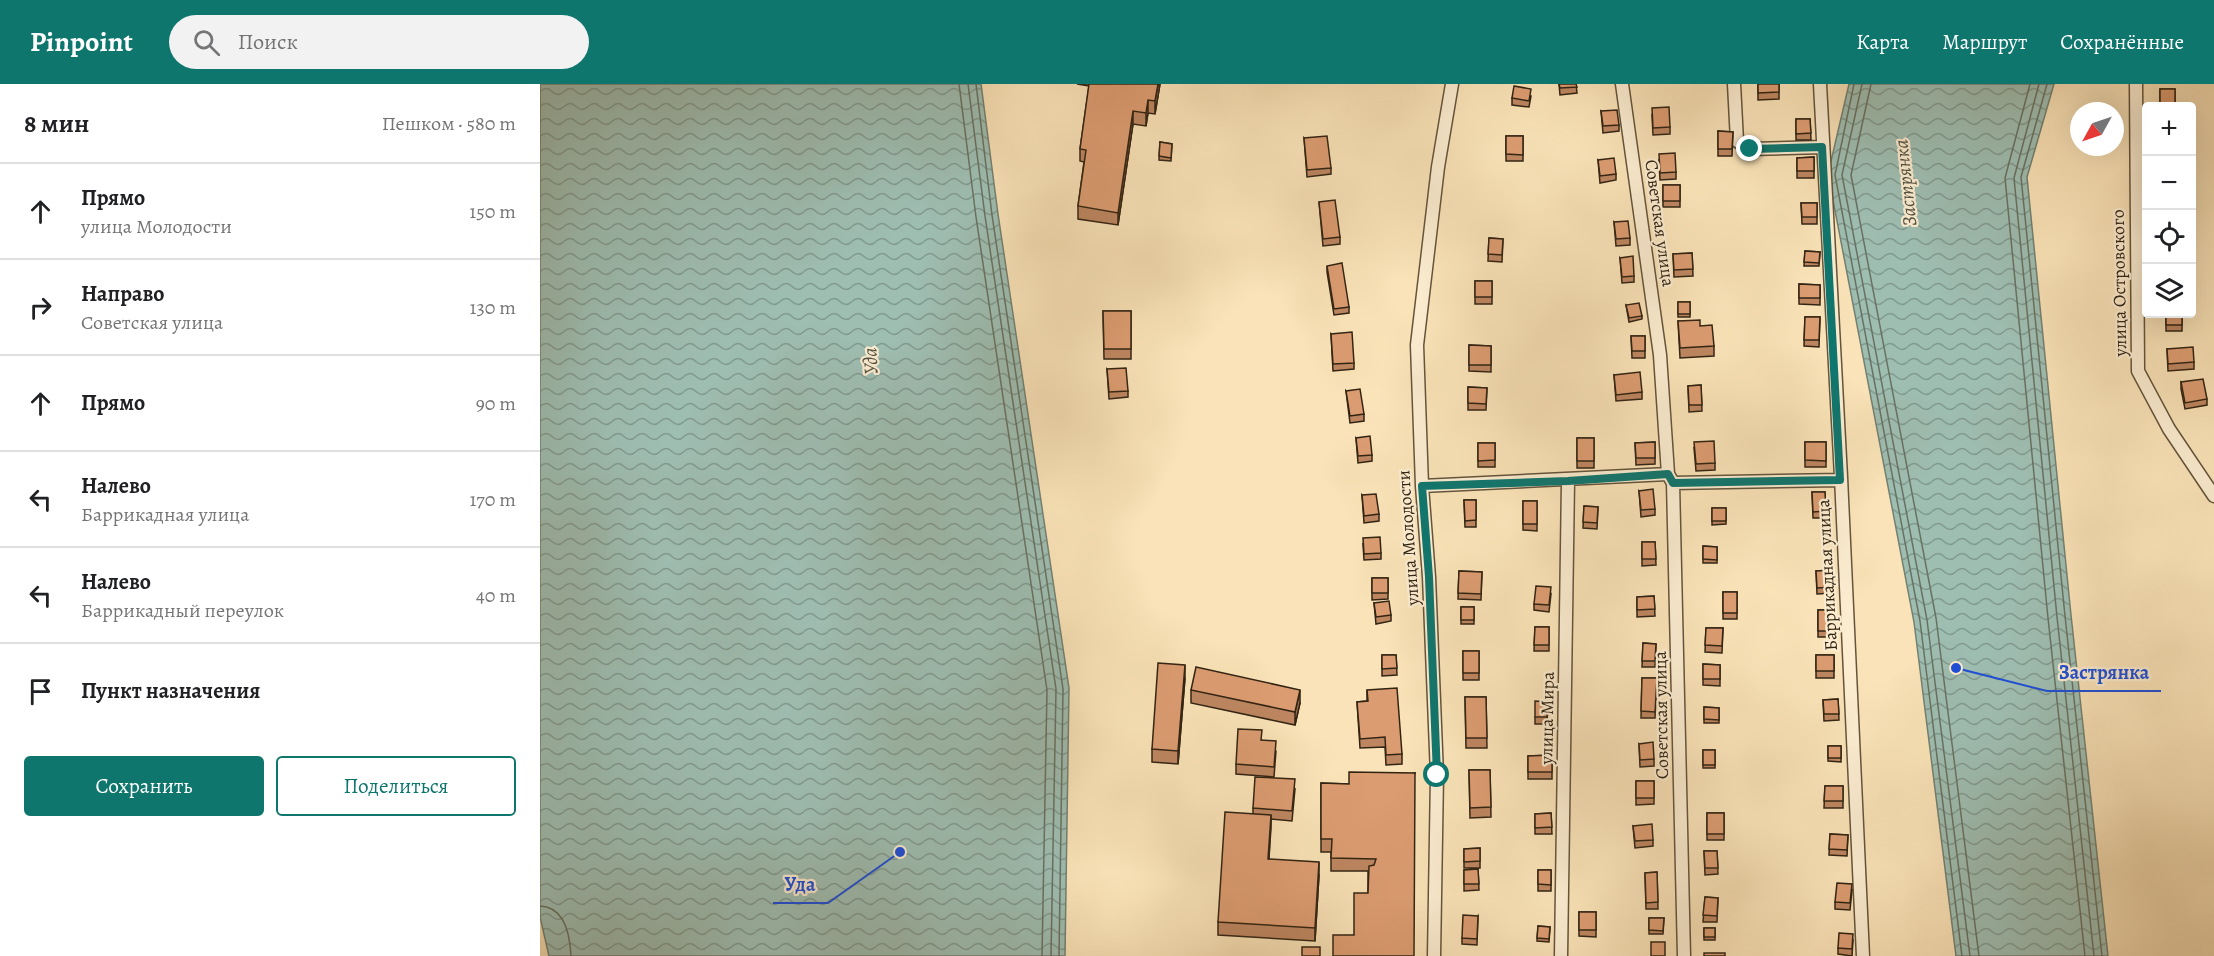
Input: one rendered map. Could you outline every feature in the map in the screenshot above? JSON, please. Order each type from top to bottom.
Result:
[{"type":"street","name":"улица Молодости","points":[[1434,956],[1437,775],[1429,577],[1422,486],[1418,345],[1438,167],[1452,84]]},
{"type":"street","name":"Советская улица","points":[[1622,84],[1660,355],[1671,478],[1684,956]]},
{"type":"street","points":[[1734,84],[1737,141],[1750,149],[1822,147]]},
{"type":"street","name":"Баррикадная улица","points":[[1820,84],[1863,956]]},
{"type":"street","name":"улица Островского","points":[[2136,84],[2138,371],[2169,429],[2214,496]]},
{"type":"street","points":[[1422,486],[1671,478],[1840,480]]},
{"type":"street","name":"улица Мира","points":[[1561,956],[1568,481]]},
{"type":"water","points":[[540,84],[981,84],[998,214],[1069,688],[1065,956],[549,956],[540,917]]},
{"type":"water","points":[[1849,84],[2054,84],[2027,177],[2108,956],[1956,956],[1914,622],[1828,174]]},
{"type":"building","points":[[1089,84],[1158,84],[1155,101],[1148,100],[1146,113],[1133,111],[1118,213],[1078,206],[1086,150],[1080,149]]},
{"type":"building","points":[[1559,84],[1576,84],[1577,87],[1560,88]]},
{"type":"building","points":[[1758,84],[1779,84],[1779,92],[1758,93]]},
{"type":"building","points":[[1514,86],[1531,89],[1529,101],[1512,98]]},
{"type":"building","points":[[2160,89],[2175,89],[2175,102],[2160,102]]},
{"type":"building","points":[[1669,107],[1670,127],[1653,128],[1652,108]]},
{"type":"building","points":[[1617,110],[1619,125],[1603,126],[1601,111]]},
{"type":"building","points":[[1796,119],[1810,119],[1811,133],[1796,134]]},
{"type":"building","points":[[1718,131],[1733,132],[1732,149],[1718,149]]},
{"type":"building","points":[[1327,136],[1331,168],[1307,170],[1304,138]]},
{"type":"building","points":[[1506,136],[1523,136],[1523,155],[1506,154]]},
{"type":"building","points":[[1160,142],[1172,144],[1171,158],[1159,156]]},
{"type":"building","points":[[1675,153],[1676,172],[1660,173],[1659,154]]},
{"type":"building","points":[[1814,157],[1814,171],[1797,171],[1797,158]]},
{"type":"building","points":[[1614,158],[1616,174],[1600,176],[1598,160]]},
{"type":"building","points":[[1663,185],[1680,185],[1680,201],[1663,201]]},
{"type":"building","points":[[1335,200],[1340,237],[1323,239],[1319,202]]},
{"type":"building","points":[[1801,203],[1817,203],[1817,217],[1802,217]]},
{"type":"building","points":[[1628,221],[1630,238],[1616,239],[1614,222]]},
{"type":"building","points":[[1489,238],[1503,239],[1502,255],[1488,254]]},
{"type":"building","points":[[1805,251],[1820,252],[1819,263],[1804,262]]},
{"type":"building","points":[[1692,253],[1693,269],[1674,270],[1673,254]]},
{"type":"building","points":[[1633,256],[1634,276],[1622,277],[1620,258]]},
{"type":"building","points":[[1342,263],[1349,307],[1334,309],[1327,266]]},
{"type":"building","points":[[1475,281],[1492,281],[1492,297],[1475,297]]},
{"type":"building","points":[[1799,284],[1820,285],[1820,298],[1799,298]]},
{"type":"building","points":[[1678,302],[1690,302],[1690,314],[1678,314]]},
{"type":"building","points":[[1639,303],[1642,316],[1629,318],[1626,305]]},
{"type":"building","points":[[1103,311],[1131,311],[1131,349],[1104,349]]},
{"type":"building","points":[[1805,317],[1820,317],[1819,340],[1804,340]]},
{"type":"building","points":[[2166,318],[2182,318],[2182,325],[2166,325]]},
{"type":"building","points":[[1700,320],[1700,326],[1712,325],[1714,346],[1680,348],[1678,321]]},
{"type":"building","points":[[1352,332],[1354,363],[1333,364],[1331,334]]},
{"type":"building","points":[[1631,336],[1645,336],[1645,351],[1632,351]]},
{"type":"building","points":[[1469,345],[1491,346],[1491,365],[1469,365]]},
{"type":"building","points":[[2193,347],[2194,362],[2168,364],[2167,349]]},
{"type":"building","points":[[1126,368],[1128,391],[1109,392],[1107,369]]},
{"type":"building","points":[[1640,372],[1642,392],[1616,395],[1614,375]]},
{"type":"building","points":[[2203,379],[2207,399],[2185,403],[2181,382]]},
{"type":"building","points":[[1701,385],[1702,405],[1689,405],[1688,386]]},
{"type":"building","points":[[1468,387],[1487,388],[1486,404],[1468,403]]},
{"type":"building","points":[[1360,389],[1364,414],[1350,416],[1346,391]]},
{"type":"building","points":[[1370,436],[1372,455],[1358,456],[1356,438]]},
{"type":"building","points":[[1577,438],[1594,438],[1594,461],[1577,461]]},
{"type":"building","points":[[1714,441],[1715,463],[1696,464],[1694,442]]},
{"type":"building","points":[[1655,442],[1655,458],[1636,458],[1635,443]]},
{"type":"building","points":[[1805,442],[1826,442],[1826,461],[1805,460]]},
{"type":"building","points":[[1478,443],[1495,443],[1495,460],[1478,461]]},
{"type":"building","points":[[1653,489],[1655,509],[1641,510],[1639,491]]},
{"type":"building","points":[[1812,492],[1825,492],[1826,511],[1813,512]]},
{"type":"building","points":[[1376,494],[1379,514],[1364,516],[1362,495]]},
{"type":"building","points":[[1464,500],[1476,500],[1476,520],[1465,521]]},
{"type":"building","points":[[1523,501],[1537,501],[1537,524],[1523,524]]},
{"type":"building","points":[[1584,506],[1598,507],[1597,523],[1583,522]]},
{"type":"building","points":[[1712,508],[1726,508],[1726,521],[1712,521]]},
{"type":"building","points":[[1380,537],[1381,553],[1364,554],[1363,538]]},
{"type":"building","points":[[1642,542],[1655,542],[1656,559],[1642,559]]},
{"type":"building","points":[[1703,546],[1717,547],[1717,560],[1703,559]]},
{"type":"building","points":[[1833,570],[1834,587],[1817,588],[1816,571]]},
{"type":"building","points":[[1459,571],[1482,572],[1481,594],[1458,593]]},
{"type":"building","points":[[1372,578],[1388,578],[1388,593],[1372,593]]},
{"type":"building","points":[[1536,586],[1551,587],[1549,605],[1534,604]]},
{"type":"building","points":[[1723,592],[1737,592],[1737,613],[1723,613]]},
{"type":"building","points":[[1654,596],[1655,609],[1637,610],[1637,597]]},
{"type":"building","points":[[1389,601],[1391,615],[1376,617],[1374,603]]},
{"type":"building","points":[[1461,607],[1474,607],[1474,620],[1461,620]]},
{"type":"building","points":[[1818,610],[1834,610],[1834,631],[1818,631]]},
{"type":"building","points":[[1535,627],[1549,627],[1549,645],[1534,645]]},
{"type":"building","points":[[1706,628],[1723,628],[1722,646],[1705,645]]},
{"type":"building","points":[[1643,643],[1656,644],[1655,661],[1642,661]]},
{"type":"building","points":[[1463,651],[1479,651],[1479,673],[1463,673]]},
{"type":"building","points":[[1382,655],[1396,655],[1397,668],[1382,669]]},
{"type":"building","points":[[1816,655],[1834,655],[1834,671],[1816,671]]},
{"type":"building","points":[[1158,663],[1185,665],[1178,751],[1152,749]]},
{"type":"building","points":[[1703,664],[1720,665],[1720,679],[1703,679]]},
{"type":"building","points":[[1196,667],[1300,690],[1295,712],[1191,690]]},
{"type":"building","points":[[1642,678],[1657,678],[1655,712],[1641,711]]},
{"type":"building","points":[[1397,688],[1402,754],[1386,755],[1385,737],[1360,739],[1357,702],[1368,701],[1367,690]]},
{"type":"building","points":[[1465,697],[1486,697],[1487,738],[1466,738]]},
{"type":"building","points":[[1838,699],[1839,714],[1824,714],[1823,700]]},
{"type":"building","points":[[1535,701],[1548,702],[1547,717],[1535,717]]},
{"type":"building","points":[[1704,707],[1719,708],[1719,720],[1704,719]]},
{"type":"building","points":[[1238,729],[1262,730],[1261,740],[1276,741],[1274,767],[1236,764]]},
{"type":"building","points":[[1653,742],[1654,759],[1640,760],[1639,744]]},
{"type":"building","points":[[1828,746],[1841,746],[1841,758],[1828,758]]},
{"type":"building","points":[[1703,750],[1715,750],[1715,765],[1703,765]]},
{"type":"building","points":[[1552,755],[1552,772],[1528,772],[1528,756]]},
{"type":"building","points":[[1469,770],[1490,770],[1491,807],[1470,808]]},
{"type":"building","points":[[1349,772],[1415,773],[1414,956],[1333,956],[1333,935],[1354,935],[1354,893],[1368,893],[1369,866],[1374,865],[1376,859],[1331,858],[1332,839],[1321,839],[1321,783],[1349,784]]},
{"type":"building","points":[[1255,777],[1295,779],[1292,811],[1253,808]]},
{"type":"building","points":[[1636,781],[1654,781],[1654,798],[1636,798]]},
{"type":"building","points":[[1825,786],[1843,786],[1843,801],[1824,801]]},
{"type":"building","points":[[1225,812],[1271,815],[1268,859],[1319,862],[1315,928],[1218,922]]},
{"type":"building","points":[[1551,813],[1552,827],[1535,828],[1535,814]]},
{"type":"building","points":[[1707,813],[1724,813],[1724,834],[1707,834]]},
{"type":"building","points":[[1652,824],[1653,840],[1635,841],[1633,826]]},
{"type":"building","points":[[1830,834],[1848,835],[1847,850],[1829,849]]},
{"type":"building","points":[[1480,848],[1480,861],[1464,862],[1464,849]]},
{"type":"building","points":[[1704,851],[1717,851],[1718,868],[1705,868]]},
{"type":"building","points":[[1478,869],[1479,884],[1464,884],[1464,870]]},
{"type":"building","points":[[1538,870],[1551,870],[1551,885],[1538,884]]},
{"type":"building","points":[[1657,872],[1658,902],[1646,903],[1645,873]]},
{"type":"building","points":[[1837,883],[1852,884],[1850,903],[1835,902]]},
{"type":"building","points":[[1705,897],[1718,898],[1717,916],[1703,915]]},
{"type":"building","points":[[1579,912],[1596,912],[1596,930],[1579,930]]},
{"type":"building","points":[[1463,915],[1478,916],[1477,939],[1462,938]]},
{"type":"building","points":[[1649,918],[1664,918],[1663,931],[1649,930]]},
{"type":"building","points":[[1538,926],[1550,927],[1549,939],[1537,938]]},
{"type":"building","points":[[1704,928],[1715,928],[1715,937],[1704,937]]},
{"type":"building","points":[[1839,933],[1853,934],[1852,949],[1838,948]]},
{"type":"building","points":[[1651,942],[1665,942],[1665,956],[1651,956]]},
{"type":"building","points":[[1302,947],[1320,947],[1320,956],[1302,956]]},
{"type":"building","points":[[1704,953],[1725,953],[1725,956],[1704,956]]},
{"type":"place","name":"Застрянка","points":[[1956,668]]},
{"type":"place","name":"Уда","points":[[900,852]]},
{"type":"route","points":[[1437,775],[1429,577],[1422,486],[1568,481],[1668,474],[1673,483],[1840,480],[1822,147],[1750,149]]}]
